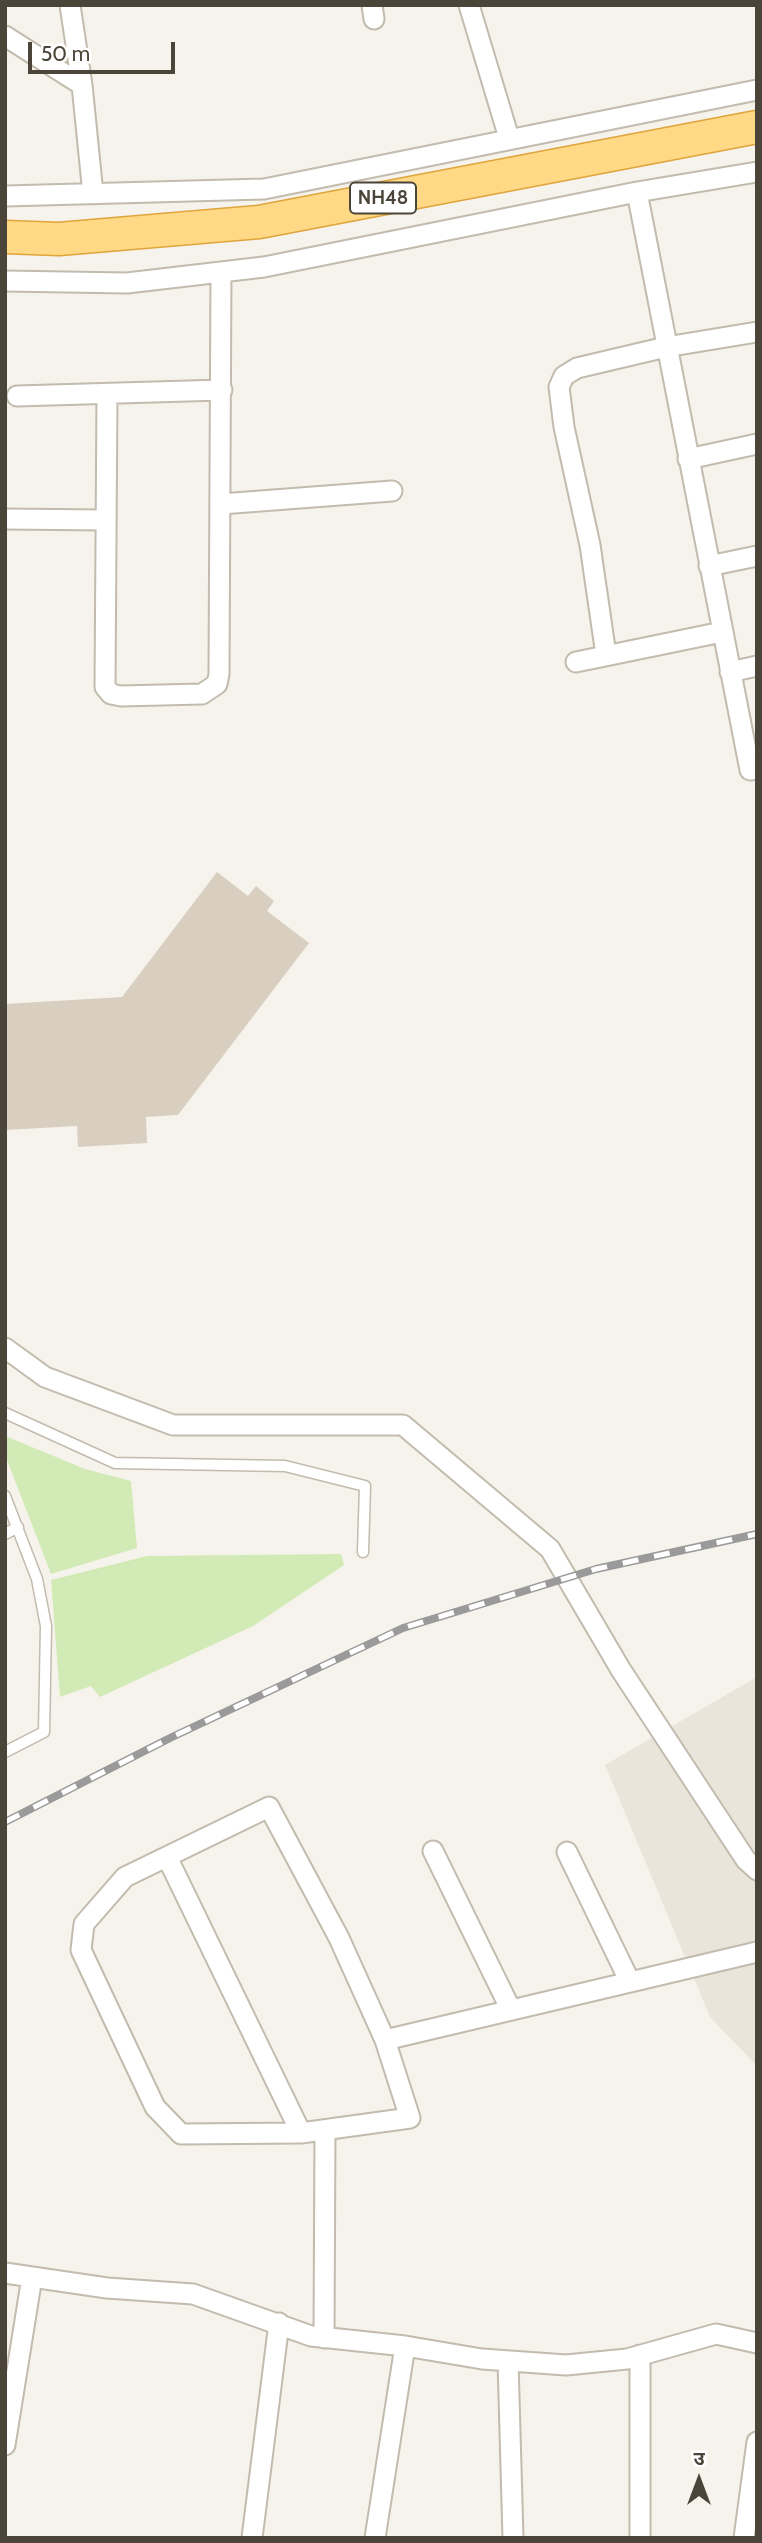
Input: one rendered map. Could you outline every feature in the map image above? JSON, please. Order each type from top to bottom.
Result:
[{"type":"highway","name":"NH48","points":[[5,221],[229,209],[757,110]]},
{"type":"highway","name":"NH48","points":[[5,237],[58,239],[260,222],[757,127]]},
{"type":"street","points":[[70,5],[82,85],[93,194]]},
{"type":"street","points":[[469,5],[509,138]]},
{"type":"street","points":[[5,36],[82,85]]},
{"type":"street","points":[[5,196],[264,189],[757,90]]},
{"type":"street","points":[[5,281],[127,283],[264,267],[637,192],[757,172]]},
{"type":"street","points":[[637,192],[750,770],[757,769]]},
{"type":"street","points":[[107,394],[105,687],[111,694],[121,696],[202,694],[217,684],[219,674],[221,272]]},
{"type":"street","points":[[606,655],[590,545],[564,427],[559,387],[564,376],[577,368],[666,347],[757,332]]},
{"type":"street","points":[[17,396],[222,390]]},
{"type":"street","points":[[688,458],[757,444]]},
{"type":"street","points":[[221,504],[392,491]]},
{"type":"street","points":[[5,519],[105,520]]},
{"type":"street","points":[[709,566],[757,556]]},
{"type":"street","points":[[576,662],[722,632]]},
{"type":"street","points":[[730,672],[757,666]]},
{"type":"street","points":[[5,1348],[45,1377],[173,1425],[403,1425],[550,1549],[621,1670],[746,1860],[757,1870]]},
{"type":"street","points":[[269,1807],[339,1938],[385,2040],[410,2118],[302,2133],[181,2134],[155,2107],[81,1950],[84,1924],[125,1877],[168,1858],[269,1807]]},
{"type":"street","points":[[433,1851],[511,2010]]},
{"type":"street","points":[[567,1852],[630,1982]]},
{"type":"street","points":[[168,1858],[302,2133]]},
{"type":"street","points":[[385,2040],[757,1952]]},
{"type":"street","points":[[324,2338],[325,2130]]},
{"type":"street","points":[[5,2273],[107,2288],[193,2294],[311,2336],[508,2361],[566,2365],[640,2355],[716,2334],[757,2343]]},
{"type":"street","points":[[5,2445],[7,2417],[32,2277]]},
{"type":"street","points":[[252,2538],[279,2323]]},
{"type":"street","points":[[375,2538],[405,2346]]},
{"type":"street","points":[[640,2355],[640,2538]]},
{"type":"street","points":[[508,2361],[513,2538]]},
{"type":"street","points":[[744,2538],[757,2442]]},
{"type":"lane","points":[[5,1413],[115,1463],[285,1466],[365,1486],[363,1552]]},
{"type":"lane","points":[[5,1496],[37,1579],[46,1626],[44,1732],[5,1752]]},
{"type":"lane","points":[[5,1534],[18,1527]]},
{"type":"shaded area","points":[[757,1677],[757,2066],[710,2017],[605,1765]]},
{"type":"green space","points":[[5,1436],[85,1469],[131,1481],[137,1548],[51,1574],[5,1455]]},
{"type":"green space","points":[[341,1554],[344,1565],[253,1626],[100,1697],[91,1686],[60,1697],[51,1580],[147,1556]]},
{"type":"building","points":[[217,872],[248,896],[256,886],[274,901],[267,911],[309,943],[178,1115],[146,1117],[147,1143],[78,1147],[77,1126],[5,1130],[5,1004],[122,997]]},
{"type":"railway","points":[[5,1822],[170,1738],[403,1628],[596,1569],[757,1534]]}]
